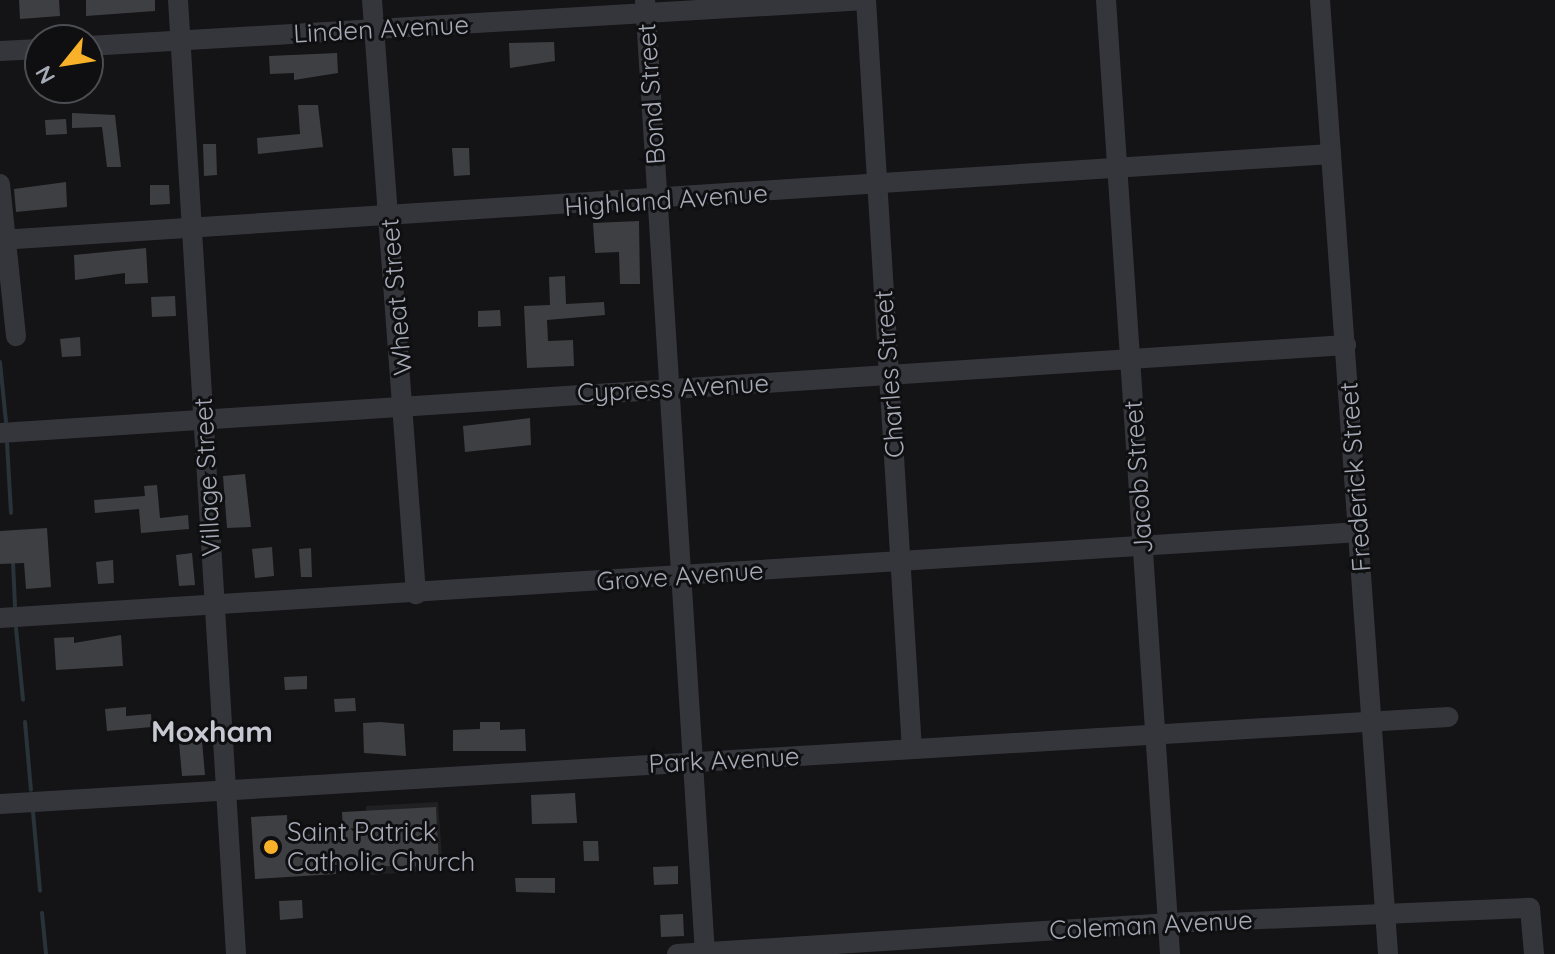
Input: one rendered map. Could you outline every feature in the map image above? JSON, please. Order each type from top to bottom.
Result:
[{"type":"street","name":"Village Street","points":[[178,0],[236,954]]},
{"type":"street","name":"Wheat Street","points":[[372,0],[406,403],[416,594]]},
{"type":"street","name":"Linden Avenue","points":[[104,45],[374,30],[646,7],[866,0]]},
{"type":"street","name":"Charles Street","points":[[866,0],[912,749]]},
{"type":"street","name":"Jacob Street","points":[[1106,0],[1170,954]]},
{"type":"street","name":"Frederick Street","points":[[1320,0],[1388,954]]},
{"type":"street","name":"Bond Street","points":[[646,7],[705,953]]},
{"type":"street","points":[[0,51],[24,50]]},
{"type":"street","name":"Highland Avenue","points":[[2,240],[658,201],[1331,154]]},
{"type":"street","points":[[0,184],[2,240],[16,336]]},
{"type":"street","name":"Cypress Avenue","points":[[0,433],[406,403],[1346,345]]},
{"type":"street","name":"Grove Avenue","points":[[0,618],[1359,532]]},
{"type":"street","name":"Park Avenue","points":[[0,804],[1448,717]]},
{"type":"street","name":"Coleman Avenue","points":[[677,954],[1167,923],[1530,908],[1534,954]]},
{"type":"shaded area","points":[[438,802],[443,870],[370,875],[366,806]]},
{"type":"building","points":[[19,0],[59,0],[60,16],[20,19]]},
{"type":"building","points":[[86,0],[155,0],[155,11],[86,16]]},
{"type":"building","points":[[554,42],[555,61],[510,68],[509,43]]},
{"type":"building","points":[[337,53],[338,73],[294,80],[294,73],[270,74],[269,56]]},
{"type":"building","points":[[298,105],[318,105],[323,147],[258,154],[257,138],[300,134]]},
{"type":"building","points":[[72,113],[115,115],[121,167],[107,167],[102,127],[72,128]]},
{"type":"building","points":[[66,119],[67,134],[46,135],[45,120]]},
{"type":"building","points":[[203,144],[216,144],[217,175],[204,176]]},
{"type":"building","points":[[452,148],[469,148],[470,175],[454,176]]},
{"type":"building","points":[[66,182],[67,207],[16,212],[14,189]]},
{"type":"building","points":[[150,185],[169,185],[170,204],[150,205]]},
{"type":"building","points":[[639,221],[640,284],[620,284],[619,252],[595,253],[593,223]]},
{"type":"building","points":[[146,248],[148,283],[125,284],[125,273],[75,280],[74,255]]},
{"type":"building","points":[[565,276],[566,304],[604,302],[605,315],[547,320],[548,341],[573,340],[574,366],[527,368],[524,306],[550,305],[549,277]]},
{"type":"building","points":[[175,296],[176,316],[152,317],[151,297]]},
{"type":"building","points":[[500,310],[501,326],[478,327],[478,311]]},
{"type":"building","points":[[80,337],[81,356],[62,357],[60,339]]},
{"type":"building","points":[[530,418],[531,445],[465,452],[463,426]]},
{"type":"building","points":[[245,474],[251,527],[227,528],[223,476]]},
{"type":"building","points":[[157,485],[160,518],[188,515],[189,529],[141,533],[139,509],[95,513],[94,500],[145,496],[144,486]]},
{"type":"building","points":[[47,528],[51,587],[26,589],[24,563],[0,564],[0,531]]},
{"type":"building","points":[[272,547],[274,576],[255,578],[252,549]]},
{"type":"building","points":[[311,548],[312,577],[301,577],[299,549]]},
{"type":"building","points":[[192,553],[195,585],[179,586],[176,555]]},
{"type":"building","points":[[113,560],[114,583],[98,584],[96,562]]},
{"type":"building","points":[[121,635],[123,666],[56,670],[54,638],[74,637],[74,643]]},
{"type":"building","points":[[307,676],[307,689],[285,690],[284,677]]},
{"type":"building","points":[[355,698],[356,711],[335,712],[334,699]]},
{"type":"building","points":[[126,707],[126,716],[151,714],[152,727],[107,731],[105,709]]},
{"type":"building","points":[[480,722],[500,722],[500,730],[525,729],[526,751],[453,751],[453,730],[480,729]]},
{"type":"building","points":[[363,723],[404,724],[406,756],[364,753]]},
{"type":"building","points":[[201,729],[205,775],[182,776],[178,731]]},
{"type":"building","points":[[575,793],[577,823],[532,824],[531,795]]},
{"type":"building","points":[[436,807],[439,867],[335,865],[336,874],[255,879],[251,817],[287,815],[288,837],[343,831],[342,812]]},
{"type":"building","points":[[583,841],[598,841],[599,861],[584,861]]},
{"type":"building","points":[[678,866],[678,884],[654,885],[653,867]]},
{"type":"building","points":[[515,878],[555,878],[555,893],[516,892]]},
{"type":"building","points":[[302,900],[303,918],[280,920],[279,901]]},
{"type":"building","points":[[683,914],[684,936],[661,937],[660,915]]},
{"type":"waterway","points":[[0,362],[6,422]]},
{"type":"waterway","points":[[7,443],[11,513]]},
{"type":"waterway","points":[[13,562],[15,606]]},
{"type":"waterway","points":[[16,628],[23,700]]},
{"type":"waterway","points":[[25,722],[31,790]]},
{"type":"waterway","points":[[33,812],[40,891]]},
{"type":"waterway","points":[[42,913],[46,954]]},
{"type":"place","name":"Saint Patrick Catholic Church","points":[[271,847]]},
{"type":"district","name":"Moxham","points":[[212,731]]}]
